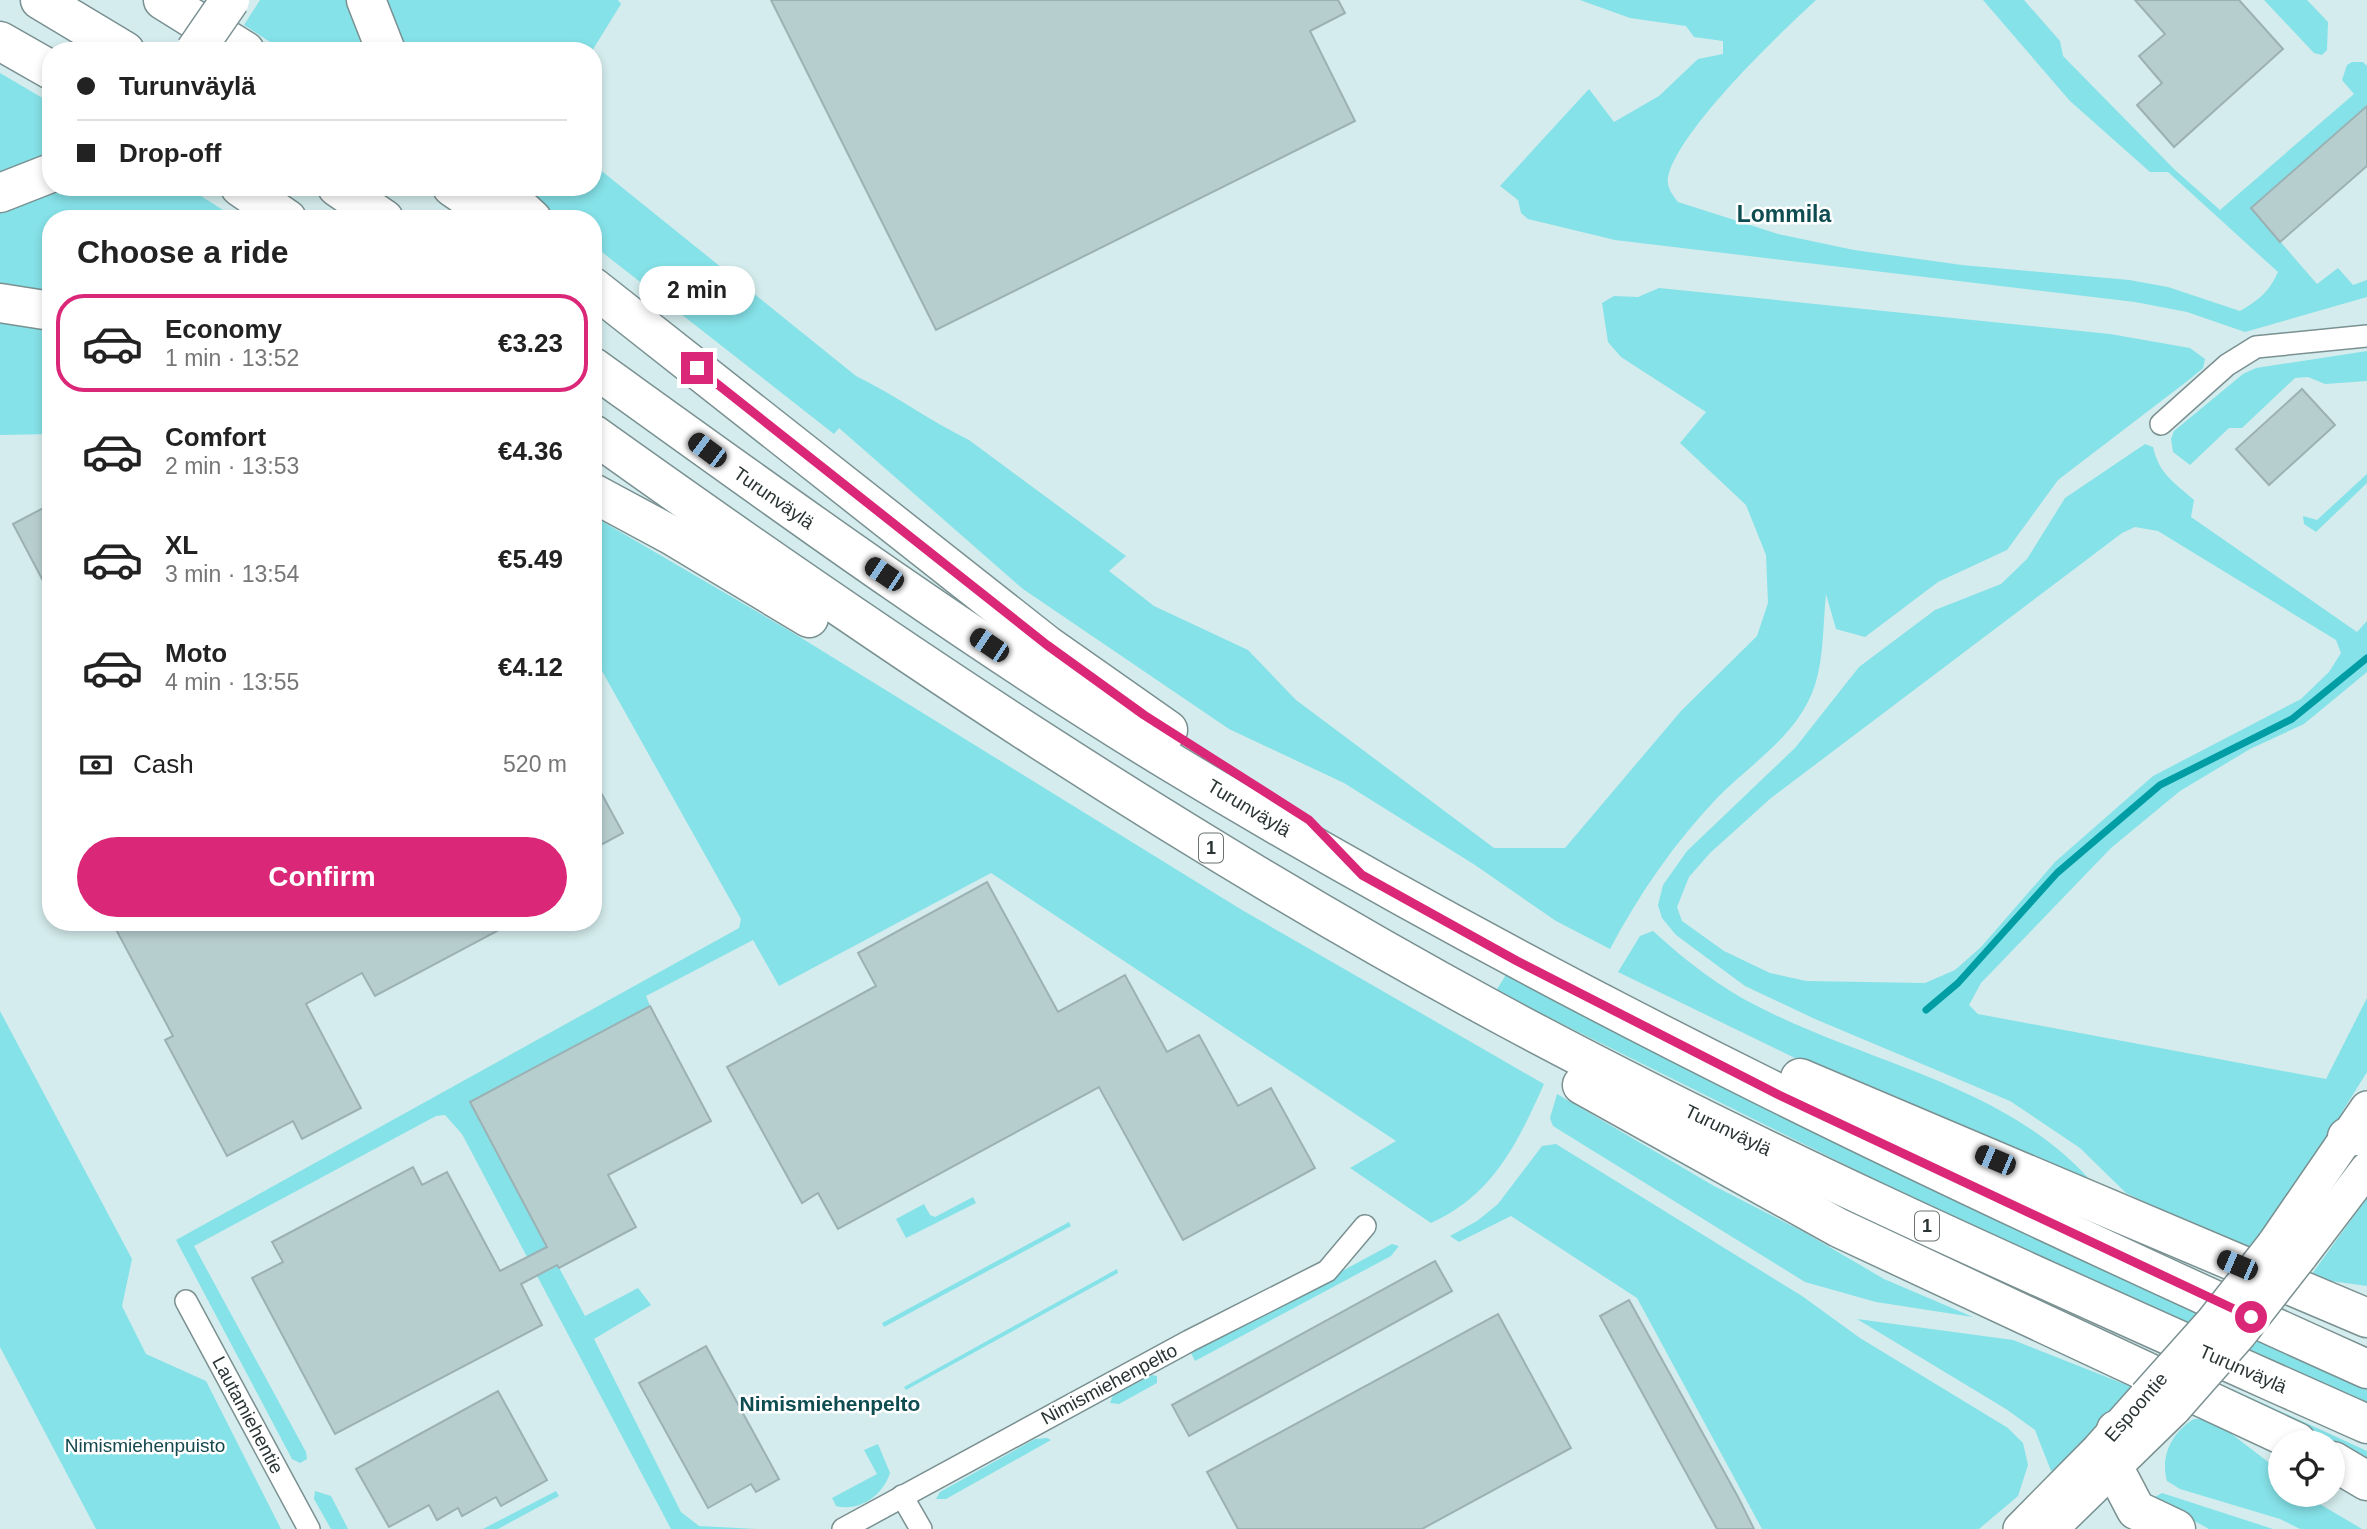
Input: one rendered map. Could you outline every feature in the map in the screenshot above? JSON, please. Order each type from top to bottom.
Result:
[{"type":"highway","points":[[40,0],[110,42]]},
{"type":"highway","points":[[163,0],[231,42]]},
{"type":"highway","points":[[201,42],[230,0]]},
{"type":"highway","points":[[366,0],[382,42]]},
{"type":"highway","points":[[0,41],[42,65]]},
{"type":"highway","points":[[0,193],[42,177]]},
{"type":"highway","points":[[253,196],[274,210]]},
{"type":"highway","points":[[350,196],[371,210]]},
{"type":"highway","points":[[465,196],[486,210]]},
{"type":"highway","points":[[507,196],[522,210]]},
{"type":"highway","points":[[602,294],[1047,645],[1144,715],[1309,820],[1362,875]]},
{"type":"highway","points":[[0,303],[42,310]]},
{"type":"highway","name":"Turunväylä","points":[[602,374],[768,494],[1032,674],[1167,760],[1362,875],[1517,961],[1754,1082],[1924,1165],[2367,1369]]},
{"type":"highway","name":"Turunväylä","points":[[602,440],[933,673],[1261,878],[1495,1012],[1736,1135],[1948,1236],[2367,1424]]},
{"type":"highway","points":[[602,498],[671,535],[836,635],[933,673]]},
{"type":"highway","points":[[1517,961],[1613,989],[1806,1081],[2367,1318]]},
{"type":"highway","points":[[1495,1012],[1583,1085],[1839,1228],[2271,1430]]},
{"type":"highway","points":[[2116,1430],[2114,1468],[2136,1510],[2176,1529]]},
{"type":"highway","points":[[2345,1468],[2367,1481]]},
{"type":"main road","name":"Espoontie","points":[[2051,1529],[2114,1468],[2213,1321],[2287,1251],[2362,1137]]},
{"type":"main road","name":"Espoontie","points":[[2020,1529],[2116,1430],[2160,1403]]},
{"type":"street","points":[[2161,424],[2227,365],[2256,347],[2367,336]]},
{"type":"street","name":"Nimismiehenpelto","points":[[843,1529],[1189,1341],[1327,1271],[1365,1226]]},
{"type":"street","name":"Lautamiehentie","points":[[186,1301],[309,1529]]},
{"type":"street","points":[[902,1496],[921,1529]]},
{"type":"green space","points":[[260,0],[349,0],[364,42],[270,42],[244,25]]},
{"type":"green space","points":[[385,0],[618,0],[621,4],[598,42],[402,42]]},
{"type":"green space","points":[[1580,0],[1816,0],[1734,82],[1693,131],[1678,153],[1668,177],[1669,189],[1678,202],[1778,234],[1854,250],[1962,265],[2129,280],[2168,287],[2240,311],[2263,295],[2278,272],[2168,172],[2150,172],[2070,101],[1983,0],[2024,0],[2060,41],[2063,56],[2174,169],[2220,210],[2354,94],[2342,80],[2347,65],[2363,62],[2367,66],[2367,106],[2251,208],[2317,284],[2338,268],[2353,285],[2367,280],[2367,297],[2245,332],[2187,312],[2135,302],[1615,240],[1528,219],[1521,213],[1518,200],[1500,186],[1589,89],[1614,122],[1659,96],[1698,59],[1723,54],[1723,41],[1694,37],[1686,26],[1630,18]]},
{"type":"green space","points":[[2264,0],[2307,0],[2328,22],[2327,50],[2322,55],[2314,53]]},
{"type":"green space","points":[[0,73],[42,98],[42,156],[0,175]]},
{"type":"green space","points":[[602,171],[856,376],[969,440],[1126,556],[1109,571],[1154,606],[1248,650],[1296,700],[1494,848],[1565,848],[1681,711],[1757,636],[1768,603],[1766,555],[1746,505],[1680,443],[1706,412],[1621,357],[1608,342],[1602,303],[1614,296],[1638,297],[1659,288],[2110,334],[2190,348],[2205,359],[2203,368],[2190,379],[2058,480],[2007,550],[1938,582],[1865,637],[1836,629],[1826,594],[1820,663],[1808,702],[1787,733],[1718,797],[1687,832],[1633,908],[1610,949],[1556,921],[1475,865],[1344,783],[1229,729],[1023,589],[839,428],[834,434],[602,252],[602,210],[549,210],[532,196],[602,196]]},
{"type":"green space","points":[[42,194],[201,196],[223,210],[42,210],[42,295],[0,289],[0,211]]},
{"type":"green space","points":[[0,320],[42,326],[42,434],[0,435]]},
{"type":"green space","points":[[2367,351],[2367,381],[2325,384],[2308,377],[2295,378],[2242,428],[2229,428],[2190,465],[2173,452],[2171,439],[2174,431],[2243,374],[2256,368]]},
{"type":"green space","points":[[2145,444],[2153,447],[2163,471],[2194,500],[2191,517],[2357,632],[2367,621],[2367,672],[2304,724],[2250,749],[2180,791],[2111,848],[1981,983],[1969,1005],[1978,1014],[2326,1079],[2367,998],[2367,1072],[2342,1112],[2336,1129],[2255,1257],[2126,1193],[2080,1148],[2010,1101],[1815,1019],[1745,986],[1676,935],[1662,918],[1658,905],[1663,885],[1687,851],[1795,748],[1859,667],[1935,610],[2001,584],[2027,559],[2065,498]],"holes":[[[2135,527],[2158,531],[2336,640],[2341,653],[2329,672],[2301,699],[2153,776],[2055,862],[1981,947],[1955,970],[1925,983],[1806,981],[1770,973],[1724,951],[1682,921],[1677,907],[1689,877],[1710,853],[1771,798],[2122,533]]]},
{"type":"green space","points":[[2367,474],[2367,483],[2316,532],[2304,524],[2303,516],[2317,520]]},
{"type":"green space","points":[[602,521],[790,631],[1242,910],[1544,1084],[1524,1127],[1501,1166],[1471,1198],[1431,1223],[1350,1168],[1396,1141],[991,873],[779,986],[753,940],[646,996],[650,1006],[470,1102],[585,1316],[638,1288],[651,1305],[594,1339],[681,1512],[699,1526],[757,1529],[671,1529],[462,1134],[445,1115],[436,1116],[194,1246],[306,1452],[307,1459],[300,1463],[292,1459],[176,1240],[739,928],[741,919],[602,671]]},
{"type":"green space","points":[[1653,931],[1704,973],[1761,1008],[1983,1101],[2024,1125],[2062,1153],[2096,1187],[1801,1061],[1618,972],[1640,936]]},
{"type":"green space","points":[[1507,973],[1715,1083],[2207,1313],[2196,1326],[1918,1201],[1496,991]]},
{"type":"green space","name":"Nimismiehenpuisto","points":[[0,1011],[132,1259],[122,1306],[146,1354],[206,1381],[281,1529],[96,1529],[0,1347]]},
{"type":"green space","points":[[1557,1094],[1714,1186],[1802,1231],[1884,1279],[1973,1317],[1876,1302],[1805,1282],[1553,1126],[1550,1118]]},
{"type":"green space","points":[[1556,1144],[1802,1296],[1860,1338],[2008,1428],[2023,1443],[2028,1465],[2018,1496],[1979,1529],[1762,1529],[1637,1298],[1511,1216],[1459,1242],[1450,1236],[1477,1221],[1498,1204],[1542,1146]]},
{"type":"green space","points":[[973,1197],[976,1203],[906,1238],[896,1219],[924,1204],[930,1215],[935,1217]]},
{"type":"green space","points":[[2367,1198],[2367,1286],[2309,1278]]},
{"type":"green space","points":[[1069,1222],[1071,1226],[884,1327],[882,1323]]},
{"type":"green space","points":[[1392,1244],[1399,1246],[1391,1256],[1195,1361],[1191,1353]]},
{"type":"green space","points":[[1117,1269],[1118,1273],[906,1390],[904,1387]]},
{"type":"green space","points":[[1857,1319],[2013,1340],[2137,1389],[2058,1469],[2051,1471],[2035,1430],[2006,1409]]},
{"type":"green space","points":[[2261,1337],[2367,1384],[2367,1404],[2249,1351]]},
{"type":"green space","points":[[1152,1375],[1157,1376],[1157,1383],[1119,1404],[1110,1403],[1113,1395]]},
{"type":"green space","points":[[2232,1389],[2321,1430],[2308,1430],[2230,1392]]},
{"type":"green space","points":[[2194,1419],[2212,1419],[2268,1462],[2268,1507],[2325,1507],[2362,1529],[2300,1529],[2280,1519],[2180,1489],[2167,1481],[2165,1463],[2174,1438]]},
{"type":"green space","points":[[1035,1439],[1051,1440],[946,1499],[936,1499],[940,1492]]},
{"type":"green space","points":[[2345,1441],[2367,1451],[2367,1464],[2345,1450]]},
{"type":"green space","points":[[878,1444],[890,1473],[887,1481],[876,1495],[862,1504],[836,1506],[832,1498],[877,1474],[864,1450]]},
{"type":"green space","points":[[315,1491],[331,1496],[348,1529],[331,1529],[314,1499]]},
{"type":"green space","points":[[556,1491],[559,1496],[498,1529],[483,1529]]},
{"type":"green space","points":[[2162,1493],[2273,1529],[2209,1529],[2153,1498]]},
{"type":"building","points":[[771,0],[1338,0],[1345,13],[1310,31],[1355,121],[936,330]]},
{"type":"building","points":[[2135,0],[2239,0],[2283,49],[2174,147],[2137,105],[2162,83],[2139,56],[2165,34]]},
{"type":"building","points":[[2367,106],[2367,166],[2280,242],[2251,208]]},
{"type":"building","points":[[2302,389],[2335,425],[2269,485],[2236,449]]},
{"type":"building","points":[[42,509],[42,579],[13,524]]},
{"type":"building","points":[[602,794],[623,833],[602,844]]},
{"type":"building","points":[[987,882],[1058,1012],[1125,975],[1167,1052],[1199,1035],[1238,1106],[1271,1088],[1315,1168],[1183,1240],[1099,1087],[838,1229],[818,1193],[802,1203],[727,1067],[876,986],[858,953]]},
{"type":"building","points":[[117,931],[497,931],[375,996],[362,973],[306,1004],[361,1108],[302,1139],[293,1121],[227,1156],[165,1040],[173,1036]]},
{"type":"building","points":[[650,1006],[711,1121],[608,1175],[636,1227],[559,1268],[557,1265],[521,1284],[542,1325],[335,1434],[252,1278],[283,1262],[272,1242],[413,1167],[422,1185],[447,1172],[500,1271],[547,1247],[470,1102]]},
{"type":"building","points":[[1435,1261],[1452,1291],[1189,1436],[1172,1405]]},
{"type":"building","points":[[1629,1300],[1754,1529],[1717,1529],[1600,1316]]},
{"type":"building","points":[[1498,1314],[1571,1448],[1422,1529],[1238,1529],[1207,1472]]},
{"type":"building","points":[[706,1346],[779,1479],[756,1492],[751,1484],[708,1508],[639,1383]]},
{"type":"building","points":[[498,1391],[547,1480],[501,1506],[496,1497],[462,1516],[458,1508],[437,1520],[429,1505],[389,1527],[356,1469]]},
{"type":"waterway","points":[[1926,1010],[1958,983],[2057,873],[2160,785],[2292,719],[2367,658]]},
{"type":"district","name":"Lommila","points":[[1784,214]]},
{"type":"district","name":"Nimismiehenpelto","points":[[830,1403]]},
{"type":"route","points":[[697,368],[1047,645],[1144,715],[1309,820],[1362,875],[1517,961],[1779,1095],[2251,1317]]}]
